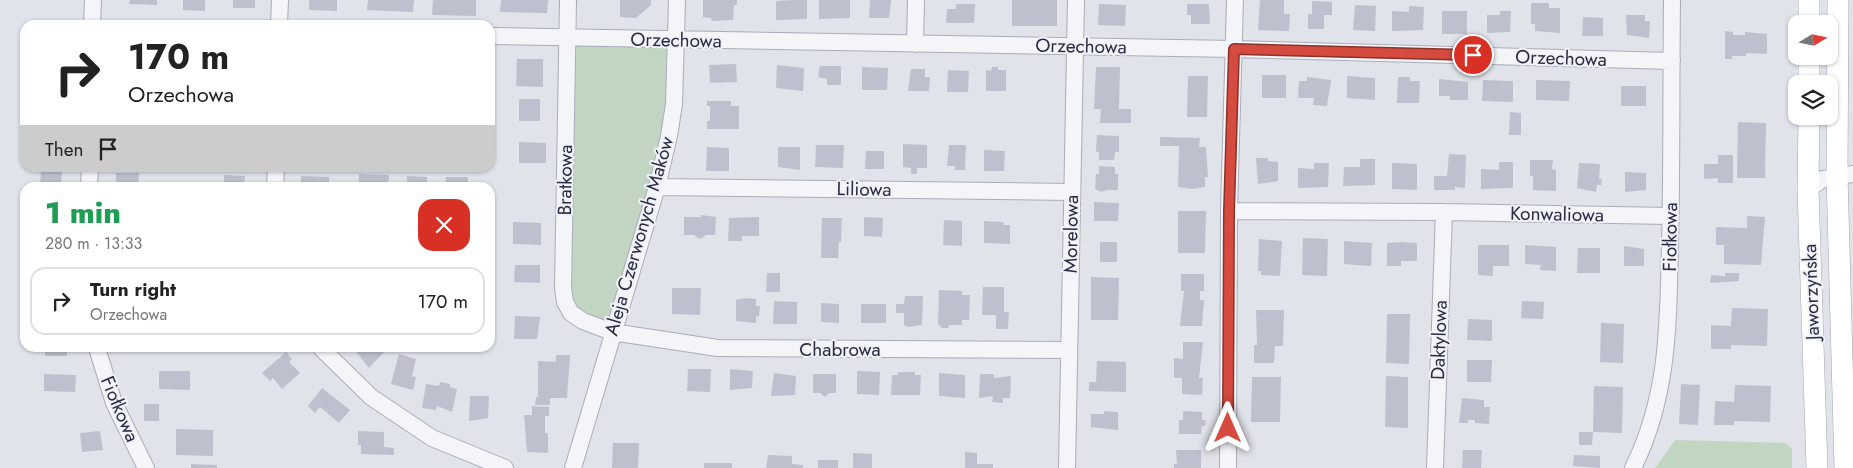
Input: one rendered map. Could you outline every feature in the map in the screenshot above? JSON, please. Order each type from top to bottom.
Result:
[{"type":"main road","points":[[1809,0],[1809,15]]},
{"type":"main road","name":"Jaworzyńska","points":[[1838,0],[1845,174],[1845,468]]},
{"type":"main road","name":"Jaworzyńska","points":[[1809,125],[1808,189],[1817,468]]},
{"type":"street","points":[[92,20],[93,0]]},
{"type":"street","points":[[279,20],[280,0]]},
{"type":"street","name":"Bratkowa","points":[[568,0],[565,302],[571,313],[583,321],[612,332]]},
{"type":"street","name":"Aleja Czerwonych Maków","points":[[573,468],[612,332],[657,187],[674,104],[677,0]]},
{"type":"street","points":[[915,44],[916,0]]},
{"type":"street","name":"Morelowa","points":[[1067,468],[1076,0]]},
{"type":"street","points":[[1228,468],[1229,211],[1235,0]]},
{"type":"street","name":"Fiołkowa","points":[[1633,468],[1650,429],[1660,395],[1666,354],[1671,216],[1672,0]]},
{"type":"street","name":"Orzechowa","points":[[495,36],[676,41],[1234,49],[1672,61]]},
{"type":"street","points":[[1808,189],[1823,179],[1845,174]]},
{"type":"street","name":"Liliowa","points":[[657,187],[1071,192]]},
{"type":"street","name":"Konwaliowa","points":[[1229,211],[1671,216]]},
{"type":"street","name":"Daktylowa","points":[[1434,468],[1444,212]]},
{"type":"street","name":"Chabrowa","points":[[612,332],[718,348],[1069,350]]},
{"type":"street","name":"Fiołkowa","points":[[98,352],[114,403],[146,468]]},
{"type":"street","points":[[325,352],[371,397],[432,438],[505,468]]},
{"type":"green space","points":[[567,38],[675,41],[673,105],[612,330],[583,320],[564,288]]},
{"type":"green space","points":[[1675,440],[1786,443],[1792,449],[1792,468],[1655,468]]},
{"type":"building","points":[[130,0],[157,0],[157,5],[129,4]]},
{"type":"building","points":[[183,0],[205,0],[205,11],[183,10]]},
{"type":"building","points":[[233,0],[255,0],[255,8],[233,8]]},
{"type":"building","points":[[309,0],[337,0],[337,11],[309,10]]},
{"type":"building","points":[[368,0],[414,0],[413,12],[367,10]]},
{"type":"building","points":[[433,0],[476,0],[476,16],[432,15]]},
{"type":"building","points":[[501,0],[548,0],[547,13],[500,12]]},
{"type":"building","points":[[620,0],[651,0],[651,5],[636,18],[620,17]]},
{"type":"building","points":[[703,0],[737,0],[737,5],[734,5],[733,20],[712,21],[711,18],[703,17]]},
{"type":"building","points":[[807,0],[807,19],[776,20],[776,1]]},
{"type":"building","points":[[819,0],[850,0],[850,18],[819,19]]},
{"type":"building","points":[[870,0],[891,0],[889,18],[869,18]]},
{"type":"building","points":[[1012,0],[1057,0],[1057,26],[1012,26]]},
{"type":"building","points":[[1260,0],[1284,0],[1284,14],[1290,14],[1289,31],[1258,30]]},
{"type":"building","points":[[1312,1],[1332,2],[1332,15],[1324,15],[1324,29],[1308,29],[1308,14],[1312,14]]},
{"type":"building","points":[[1531,3],[1549,3],[1549,8],[1560,8],[1560,33],[1535,31],[1535,24],[1531,24]]},
{"type":"building","points":[[956,4],[975,4],[974,23],[946,23],[947,9],[956,9]]},
{"type":"building","points":[[1099,4],[1126,5],[1125,26],[1098,25]]},
{"type":"building","points":[[1187,4],[1209,4],[1210,24],[1191,24],[1191,15],[1187,15]]},
{"type":"building","points":[[1355,5],[1376,6],[1375,31],[1353,30]]},
{"type":"building","points":[[1409,6],[1424,7],[1423,30],[1392,31],[1392,11],[1409,12]]},
{"type":"building","points":[[1442,11],[1467,11],[1467,34],[1442,34]]},
{"type":"building","points":[[1500,11],[1511,11],[1510,32],[1487,33],[1487,15],[1500,15]]},
{"type":"building","points":[[1626,15],[1645,15],[1645,21],[1650,21],[1649,38],[1627,35]]},
{"type":"building","points":[[1583,17],[1603,18],[1603,36],[1582,36]]},
{"type":"building","points":[[1725,31],[1733,32],[1733,35],[1745,35],[1745,32],[1767,34],[1767,54],[1746,53],[1746,56],[1732,56],[1732,59],[1725,59]]},
{"type":"building","points":[[517,59],[543,59],[543,87],[516,86]]},
{"type":"building","points":[[736,64],[737,82],[710,83],[709,65]]},
{"type":"building","points":[[777,65],[804,68],[803,91],[776,88]]},
{"type":"building","points":[[820,66],[841,66],[841,85],[827,85],[827,79],[818,77]]},
{"type":"building","points":[[862,67],[888,68],[887,90],[862,90]]},
{"type":"building","points":[[992,67],[998,67],[998,70],[1006,70],[1006,91],[986,91],[986,70],[991,71]]},
{"type":"building","points":[[1096,67],[1120,67],[1119,109],[1131,109],[1131,123],[1100,123],[1101,109],[1094,109]]},
{"type":"building","points":[[911,69],[925,69],[925,77],[930,77],[929,91],[908,91]]},
{"type":"building","points":[[948,70],[969,71],[968,92],[947,92]]},
{"type":"building","points":[[1262,75],[1286,75],[1286,98],[1262,98]]},
{"type":"building","points":[[1188,76],[1208,76],[1207,117],[1187,117]]},
{"type":"building","points":[[1347,76],[1375,78],[1375,100],[1347,98]]},
{"type":"building","points":[[1307,77],[1331,80],[1327,106],[1313,105],[1314,98],[1298,98],[1299,81],[1307,81]]},
{"type":"building","points":[[1398,77],[1410,77],[1410,81],[1420,81],[1419,103],[1397,103]]},
{"type":"building","points":[[1439,79],[1468,82],[1468,100],[1450,100],[1450,96],[1439,96]]},
{"type":"building","points":[[1483,80],[1513,81],[1513,102],[1482,101]]},
{"type":"building","points":[[1536,80],[1570,81],[1569,101],[1536,100]]},
{"type":"building","points":[[1621,86],[1646,86],[1646,106],[1621,106]]},
{"type":"building","points":[[519,99],[540,99],[540,121],[519,121]]},
{"type":"building","points":[[707,101],[731,101],[731,106],[739,106],[739,129],[707,129],[707,121],[710,121],[710,106],[707,106]]},
{"type":"building","points":[[1510,112],[1521,113],[1521,135],[1509,135]]},
{"type":"building","points":[[1738,122],[1766,123],[1765,178],[1737,178]]},
{"type":"building","points":[[1097,135],[1119,136],[1119,152],[1115,152],[1114,160],[1099,160],[1099,152],[1096,152]]},
{"type":"building","points":[[1160,137],[1200,138],[1199,147],[1206,147],[1208,177],[1205,177],[1205,187],[1192,189],[1178,187],[1179,146],[1160,146]]},
{"type":"building","points":[[519,142],[546,143],[546,163],[519,163]]},
{"type":"building","points":[[903,144],[927,145],[927,168],[917,168],[917,174],[911,174],[911,168],[903,167]]},
{"type":"building","points":[[816,145],[844,145],[843,168],[815,167]]},
{"type":"building","points":[[949,145],[966,145],[965,170],[955,170],[955,166],[947,166]]},
{"type":"building","points":[[707,147],[729,148],[729,171],[706,171]]},
{"type":"building","points":[[778,147],[800,147],[800,170],[778,167]]},
{"type":"building","points":[[984,150],[1005,151],[1004,171],[984,171]]},
{"type":"building","points":[[866,151],[884,151],[884,169],[865,169]]},
{"type":"building","points":[[1449,154],[1466,155],[1465,188],[1455,187],[1455,190],[1434,190],[1434,176],[1447,176]]},
{"type":"building","points":[[1718,155],[1733,155],[1733,183],[1718,183],[1718,178],[1704,179],[1704,164],[1718,164]]},
{"type":"building","points":[[1256,158],[1268,158],[1268,161],[1278,162],[1278,181],[1258,184]]},
{"type":"building","points":[[1360,159],[1375,159],[1375,185],[1343,186],[1344,167],[1360,167]]},
{"type":"building","points":[[1530,160],[1553,160],[1552,169],[1556,170],[1556,191],[1533,190],[1533,176],[1530,176]]},
{"type":"building","points":[[1499,162],[1513,162],[1513,188],[1481,189],[1481,169],[1499,170]]},
{"type":"building","points":[[1314,163],[1329,163],[1328,187],[1298,188],[1298,168],[1314,169]]},
{"type":"building","points":[[1392,163],[1417,164],[1417,190],[1392,189]]},
{"type":"building","points":[[1579,163],[1600,164],[1599,179],[1602,179],[1601,185],[1597,185],[1596,192],[1577,188]]},
{"type":"building","points":[[1099,166],[1115,167],[1115,174],[1118,174],[1118,190],[1101,192],[1095,189],[1096,174],[1099,174]]},
{"type":"building","points":[[41,172],[62,172],[61,182],[40,182]]},
{"type":"building","points":[[1625,172],[1646,173],[1646,190],[1625,192]]},
{"type":"building","points":[[116,173],[139,173],[138,182],[116,182]]},
{"type":"building","points":[[359,174],[389,175],[388,182],[358,182]]},
{"type":"building","points":[[224,175],[245,176],[244,182],[224,182]]},
{"type":"building","points":[[301,176],[329,177],[329,182],[301,182]]},
{"type":"building","points":[[407,176],[427,177],[427,182],[407,182]]},
{"type":"building","points":[[446,177],[468,177],[468,182],[446,182]]},
{"type":"building","points":[[1094,202],[1119,203],[1118,221],[1094,221]]},
{"type":"building","points":[[1178,211],[1206,211],[1205,253],[1178,253]]},
{"type":"building","points":[[701,215],[716,217],[715,235],[706,235],[700,239],[694,235],[684,235],[684,217],[701,217]]},
{"type":"building","points":[[1747,216],[1765,217],[1761,265],[1724,264],[1724,245],[1716,245],[1716,227],[1747,228]]},
{"type":"building","points":[[759,217],[759,236],[742,236],[742,241],[728,241],[729,218]]},
{"type":"building","points":[[864,217],[883,218],[882,237],[864,236]]},
{"type":"building","points":[[822,218],[842,218],[838,258],[821,258]]},
{"type":"building","points":[[944,220],[962,221],[962,246],[943,245]]},
{"type":"building","points":[[984,221],[1004,222],[1003,225],[1010,225],[1010,244],[984,243]]},
{"type":"building","points":[[513,222],[541,223],[541,245],[513,244]]},
{"type":"building","points":[[1303,238],[1328,239],[1327,276],[1302,275]]},
{"type":"building","points":[[1259,239],[1282,241],[1280,276],[1261,275],[1261,271],[1258,271]]},
{"type":"building","points":[[1344,241],[1372,243],[1371,266],[1344,264]]},
{"type":"building","points":[[1100,242],[1117,242],[1117,262],[1100,262]]},
{"type":"building","points":[[1387,243],[1417,243],[1417,261],[1401,261],[1401,266],[1387,266]]},
{"type":"building","points":[[1478,245],[1509,245],[1509,266],[1493,266],[1493,276],[1478,275]]},
{"type":"building","points":[[1525,245],[1556,247],[1556,271],[1540,270],[1541,265],[1525,264]]},
{"type":"building","points":[[1624,246],[1644,249],[1644,266],[1624,266]]},
{"type":"building","points":[[1578,248],[1600,248],[1600,273],[1577,273]]},
{"type":"building","points":[[515,265],[540,265],[540,283],[514,282]]},
{"type":"building","points":[[767,273],[780,273],[780,292],[766,292]]},
{"type":"building","points":[[1725,273],[1739,273],[1739,281],[1710,283],[1711,275],[1725,276]]},
{"type":"building","points":[[1181,274],[1204,274],[1204,291],[1200,291],[1200,300],[1204,300],[1202,326],[1180,326],[1184,291],[1181,291]]},
{"type":"building","points":[[1091,277],[1119,278],[1118,320],[1091,320]]},
{"type":"building","points":[[983,287],[1004,287],[1004,312],[1009,312],[1008,329],[996,329],[996,315],[982,315]]},
{"type":"building","points":[[672,288],[701,288],[700,315],[672,314]]},
{"type":"building","points":[[939,290],[962,291],[962,295],[970,295],[969,320],[962,320],[962,325],[949,325],[948,328],[942,328],[938,324]]},
{"type":"building","points":[[905,296],[923,296],[922,325],[908,327],[904,325],[904,313],[896,313],[896,304],[904,304]]},
{"type":"building","points":[[756,299],[756,306],[760,306],[759,316],[756,316],[756,323],[736,321],[736,300]]},
{"type":"building","points":[[774,301],[797,302],[797,324],[773,324]]},
{"type":"building","points":[[1522,301],[1544,302],[1543,319],[1521,318]]},
{"type":"building","points":[[821,303],[839,304],[839,323],[821,322]]},
{"type":"building","points":[[861,304],[886,304],[886,323],[861,323]]},
{"type":"building","points":[[1732,308],[1768,309],[1767,346],[1731,345],[1731,349],[1711,349],[1711,325],[1731,326]]},
{"type":"building","points":[[1256,310],[1284,310],[1283,346],[1275,346],[1274,363],[1254,363],[1254,345],[1257,345]]},
{"type":"building","points":[[1387,314],[1410,314],[1409,364],[1386,363]]},
{"type":"building","points":[[515,316],[540,317],[537,339],[514,339]]},
{"type":"building","points":[[1468,319],[1492,320],[1492,341],[1467,340]]},
{"type":"building","points":[[1601,323],[1624,324],[1623,363],[1600,362]]},
{"type":"building","points":[[1183,342],[1203,342],[1199,378],[1203,378],[1202,395],[1182,394],[1182,378],[1174,378],[1174,358],[1183,359]]},
{"type":"building","points":[[45,352],[67,352],[67,356],[45,356]]},
{"type":"building","points":[[286,352],[292,359],[289,362],[300,373],[282,389],[273,378],[270,381],[262,373]]},
{"type":"building","points":[[358,352],[384,352],[369,368]]},
{"type":"building","points":[[399,354],[416,359],[412,376],[416,377],[413,390],[391,384]]},
{"type":"building","points":[[556,355],[570,355],[567,398],[550,398],[550,405],[535,405],[536,397],[538,397],[538,361],[556,362]]},
{"type":"building","points":[[1467,360],[1492,360],[1491,382],[1467,382]]},
{"type":"building","points":[[1097,361],[1126,362],[1126,392],[1089,391],[1089,382],[1096,382]]},
{"type":"building","points":[[688,369],[711,369],[710,392],[687,391]]},
{"type":"building","points":[[730,369],[753,371],[752,388],[730,390]]},
{"type":"building","points":[[159,371],[190,371],[190,390],[159,389]]},
{"type":"building","points":[[857,371],[880,372],[879,395],[857,394]]},
{"type":"building","points":[[898,372],[915,372],[915,375],[921,375],[920,395],[891,395],[892,375],[898,375]]},
{"type":"building","points":[[774,373],[796,376],[795,395],[771,396]]},
{"type":"building","points":[[939,373],[965,375],[965,398],[939,396]]},
{"type":"building","points":[[44,374],[76,375],[75,392],[44,391]]},
{"type":"building","points":[[813,374],[836,374],[836,393],[829,393],[825,397],[820,393],[813,393]]},
{"type":"building","points":[[980,374],[994,374],[994,378],[1011,376],[1010,398],[1003,398],[1003,403],[992,402],[993,396],[979,398]]},
{"type":"building","points":[[1386,376],[1408,377],[1408,428],[1385,427]]},
{"type":"building","points":[[1252,377],[1281,377],[1280,422],[1251,422]]},
{"type":"building","points":[[440,382],[450,384],[450,387],[457,389],[452,412],[437,406],[436,410],[422,408],[426,384],[439,386]]},
{"type":"building","points":[[1681,384],[1700,385],[1698,425],[1679,424]]},
{"type":"building","points":[[1735,385],[1771,386],[1770,422],[1734,421],[1734,425],[1714,425],[1715,401],[1734,402]]},
{"type":"building","points":[[1594,386],[1623,387],[1622,433],[1593,432]]},
{"type":"building","points":[[322,388],[350,410],[339,423],[320,407],[315,413],[308,406]]},
{"type":"building","points":[[470,396],[489,396],[488,418],[469,421]]},
{"type":"building","points":[[1462,398],[1484,400],[1484,407],[1490,407],[1489,424],[1475,423],[1475,420],[1468,420],[1468,423],[1459,423]]},
{"type":"building","points":[[144,404],[159,404],[159,421],[144,421]]},
{"type":"building","points":[[532,406],[549,407],[549,416],[545,416],[545,433],[548,433],[548,453],[527,452],[524,415],[532,415]]},
{"type":"building","points":[[1104,411],[1118,412],[1118,430],[1091,427],[1091,414],[1104,414]]},
{"type":"building","points":[[1183,411],[1202,412],[1202,420],[1206,420],[1205,426],[1202,426],[1201,434],[1179,434],[1179,420],[1183,420]]},
{"type":"building","points":[[176,429],[213,430],[213,456],[176,455]]},
{"type":"building","points":[[100,431],[103,450],[82,452],[80,433]]},
{"type":"building","points":[[358,431],[384,432],[384,447],[394,448],[394,455],[361,454],[361,445],[358,445]]},
{"type":"building","points":[[1579,432],[1593,432],[1592,445],[1579,445]]},
{"type":"building","points":[[613,443],[639,443],[638,468],[612,468]]},
{"type":"building","points":[[1176,450],[1201,450],[1201,468],[1174,468],[1174,464],[1177,464]]},
{"type":"building","points":[[1463,450],[1482,450],[1481,468],[1462,468]]},
{"type":"building","points":[[965,452],[977,453],[977,464],[993,464],[993,468],[965,468]]},
{"type":"building","points":[[853,453],[872,454],[872,468],[853,468]]},
{"type":"building","points":[[768,455],[792,456],[792,464],[803,465],[803,468],[766,468]]},
{"type":"building","points":[[1574,455],[1600,456],[1600,468],[1573,466]]},
{"type":"building","points":[[818,460],[838,460],[838,468],[818,468]]},
{"type":"building","points":[[704,463],[732,463],[732,468],[704,468]]},
{"type":"building","points":[[191,464],[217,465],[217,468],[191,468]]},
{"type":"route","points":[[1228,428],[1229,211],[1234,49],[1473,55]]}]
